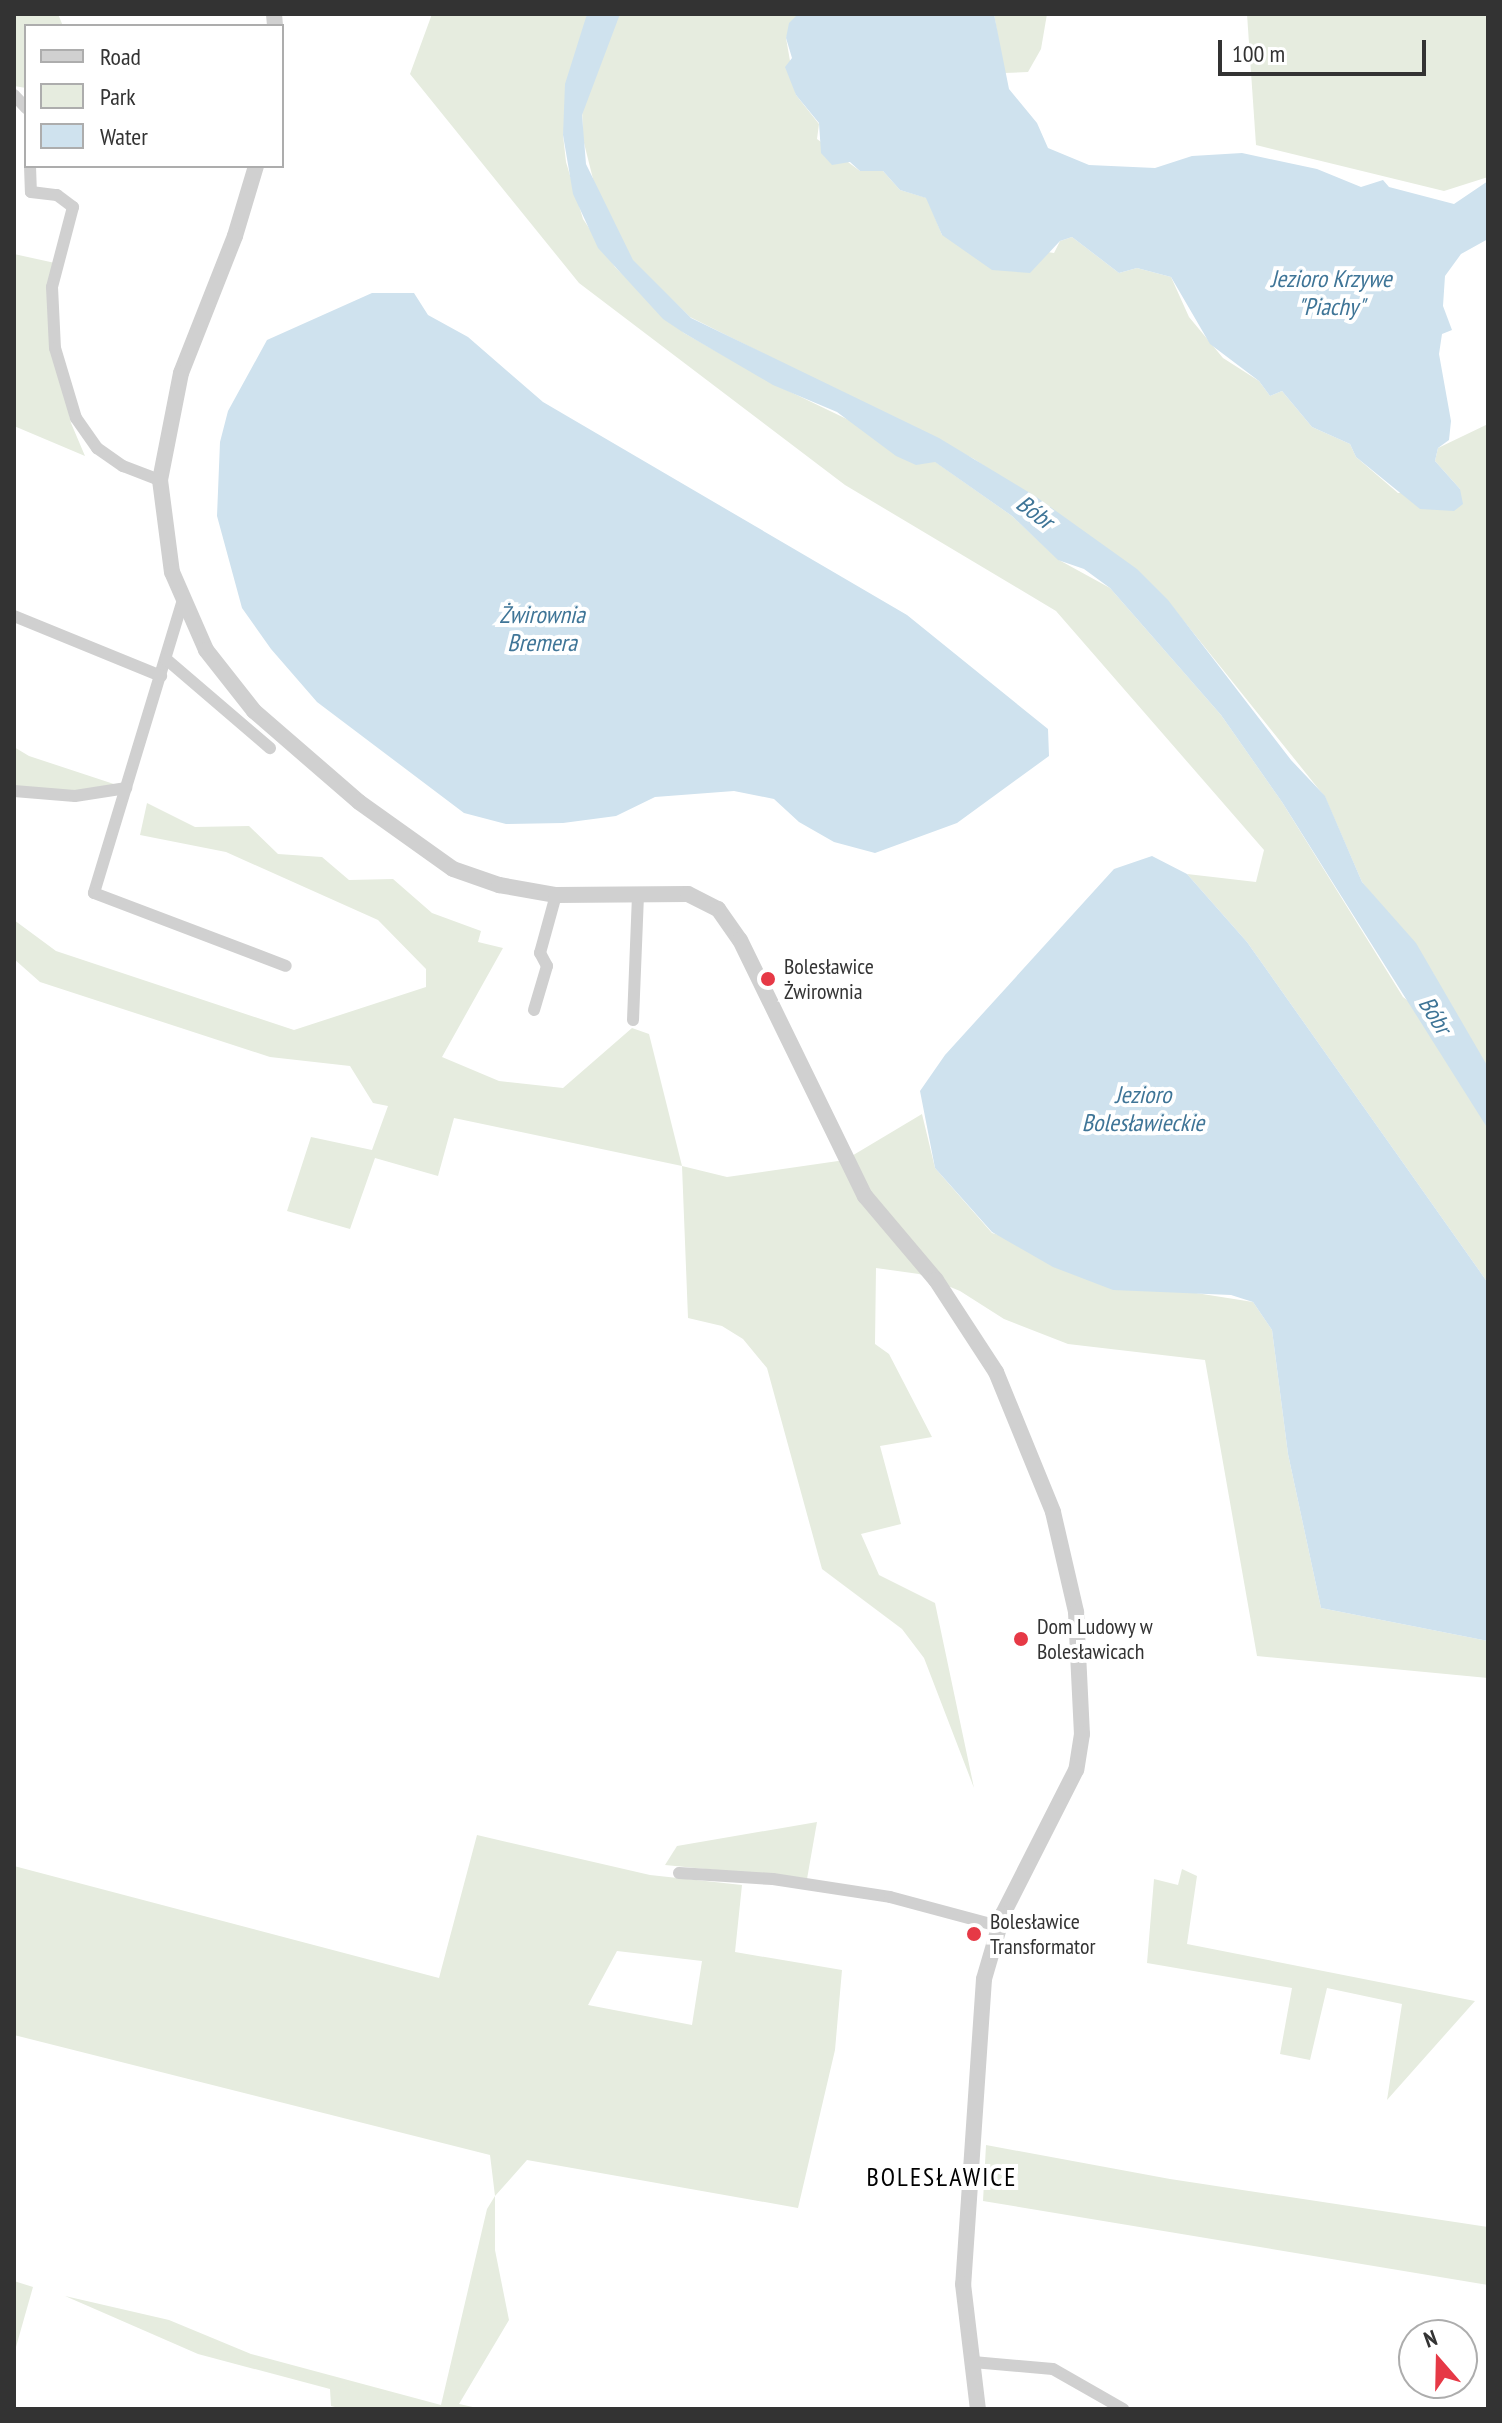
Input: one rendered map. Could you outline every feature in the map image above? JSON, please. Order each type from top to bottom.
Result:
[{"type":"street","points":[[30,168],[31,192],[57,195],[73,207],[52,287],[55,348],[76,418],[97,448],[123,466],[160,480]]},
{"type":"street","points":[[255,168],[235,236],[181,373],[160,480],[172,572],[182,603],[206,650],[254,711],[409,842],[475,878],[556,895],[688,894],[718,909],[730,925],[865,1196],[936,1280],[996,1372],[1053,1512],[1076,1612],[1082,1734],[1076,1770],[998,1926],[984,1979],[964,2251],[978,2409]]},
{"type":"street","points":[[182,603],[94,893],[286,966]]},
{"type":"street","points":[[14,616],[161,676]]},
{"type":"street","points":[[166,659],[270,748]]},
{"type":"street","points":[[14,791],[75,796],[126,788]]},
{"type":"street","points":[[534,1010],[547,966],[540,953],[556,895]]},
{"type":"street","points":[[633,1020],[638,895]]},
{"type":"street","points":[[679,1873],[773,1879],[890,1897],[998,1926]]},
{"type":"street","points":[[973,2362],[1053,2369],[1123,2409]]},
{"type":"green space","points":[[14,14],[58,14],[62,24],[24,24],[24,88],[14,86]]},
{"type":"green space","points":[[432,14],[587,14],[563,135],[566,162],[583,219],[615,267],[684,333],[776,385],[934,461],[1012,516],[1059,560],[1110,588],[1221,715],[1282,802],[1403,997],[1416,1007],[1488,1128],[1488,1283],[1247,942],[1187,874],[1256,882],[1264,850],[1056,611],[845,485],[579,283],[410,74]]},
{"type":"green space","points":[[619,14],[798,14],[786,38],[796,95],[819,124],[817,139],[860,171],[883,171],[900,190],[927,198],[942,235],[1054,253],[1060,241],[1072,237],[1119,273],[1137,268],[1171,277],[1189,317],[1223,358],[1259,381],[1270,396],[1282,391],[1312,427],[1350,444],[1356,457],[1398,493],[1460,489],[1435,461],[1438,448],[1488,424],[1488,1067],[1467,1039],[1433,973],[1362,882],[1325,797],[1167,600],[1137,570],[974,459],[690,317],[632,261],[595,187],[583,139],[582,107]]},
{"type":"green space","points":[[994,14],[1047,14],[1041,49],[1028,72],[1004,73]]},
{"type":"green space","points":[[1247,14],[1488,14],[1488,177],[1444,191],[1256,145]]},
{"type":"green space","points":[[14,254],[55,263],[58,360],[71,423],[85,456],[14,426]]},
{"type":"green space","points":[[14,747],[29,756],[126,788],[106,794],[14,791]]},
{"type":"green space","points":[[147,803],[195,827],[249,826],[278,854],[322,857],[349,880],[393,879],[432,913],[481,931],[478,942],[503,948],[442,1057],[499,1081],[563,1088],[632,1028],[649,1034],[682,1166],[454,1118],[438,1176],[375,1158],[350,1229],[287,1211],[311,1137],[372,1150],[388,1106],[373,1103],[350,1066],[270,1057],[40,982],[14,959],[14,920],[56,951],[294,1030],[426,987],[426,969],[378,920],[226,852],[140,835]]},
{"type":"green space","points":[[922,1114],[935,1168],[992,1233],[1196,1293],[1253,1302],[1272,1330],[1288,1454],[1321,1608],[1488,1641],[1488,1678],[1257,1656],[1205,1360],[1068,1344],[1004,1319],[960,1291],[919,1274],[876,1268],[875,1344],[889,1354],[932,1437],[880,1446],[901,1524],[861,1534],[879,1575],[935,1603],[974,1788],[924,1658],[902,1629],[822,1569],[767,1368],[743,1339],[722,1326],[688,1318],[682,1166],[727,1177],[845,1160]]},
{"type":"green space","points":[[817,1822],[807,1879],[665,1865],[677,1846]]},
{"type":"green space","points":[[477,1835],[650,1875],[742,1885],[735,1952],[842,1970],[835,2050],[798,2208],[527,2160],[495,2196],[490,2155],[14,2035],[14,1866],[439,1978]],"holes":[[[617,1951],[702,1961],[692,2025],[588,2005]]]},
{"type":"green space","points":[[1182,1869],[1197,1876],[1187,1944],[1475,2001],[1387,2100],[1402,2004],[1327,1988],[1310,2060],[1280,2054],[1292,1988],[1147,1963],[1154,1879],[1178,1885]]},
{"type":"green space","points":[[986,2145],[1170,2179],[1488,2227],[1488,2285],[983,2201]]},
{"type":"green space","points":[[495,2196],[495,2250],[509,2320],[459,2404],[482,2409],[343,2409],[331,2406],[330,2389],[198,2354],[65,2296],[169,2320],[251,2354],[441,2405],[487,2209]]},
{"type":"green space","points":[[14,2281],[33,2287],[14,2354]]},
{"type":"water","name":"Bóbr","points":[[587,14],[620,14],[582,115],[586,164],[633,260],[691,318],[939,438],[1035,496],[1137,569],[1168,600],[1291,760],[1325,796],[1362,882],[1416,943],[1488,1067],[1488,1129],[1282,802],[1221,715],[1110,588],[1084,569],[1058,560],[1012,516],[935,462],[916,465],[896,456],[837,412],[773,385],[684,333],[663,319],[598,248],[573,194],[563,135],[565,84]]},
{"type":"water","name":"Jezioro Krzywe \"Piachy\"","points":[[798,14],[994,14],[1009,89],[1037,123],[1048,148],[1089,165],[1155,168],[1192,156],[1242,153],[1317,169],[1361,187],[1383,180],[1389,187],[1454,204],[1488,181],[1488,239],[1461,254],[1445,276],[1443,306],[1452,330],[1442,334],[1439,354],[1451,421],[1449,440],[1438,448],[1435,461],[1460,489],[1463,504],[1454,511],[1420,509],[1356,457],[1350,444],[1312,427],[1282,391],[1270,396],[1259,381],[1210,344],[1171,277],[1137,268],[1119,273],[1072,237],[1060,241],[1030,273],[992,270],[942,235],[926,198],[900,190],[883,171],[860,171],[850,162],[832,165],[821,153],[819,123],[796,95],[785,67],[792,58],[786,38],[789,23]]},
{"type":"water","name":"Żwirownia Bremera","points":[[372,293],[414,293],[428,315],[468,337],[543,402],[907,615],[1048,729],[1049,756],[957,823],[875,853],[834,842],[799,822],[774,799],[734,791],[655,797],[616,816],[563,823],[506,824],[464,813],[317,702],[271,649],[242,608],[217,516],[220,442],[228,411],[267,340]]},
{"type":"water","name":"Jezioro Bolesławieckie","points":[[1152,856],[1187,874],[1247,942],[1488,1283],[1488,1641],[1321,1608],[1288,1454],[1272,1330],[1253,1302],[1231,1295],[1113,1290],[1053,1267],[992,1232],[935,1168],[920,1091],[945,1055],[1114,869]]},
{"type":"place","name":"Bolesławice Żwirownia","points":[[768,979]]},
{"type":"place","name":"Dom Ludowy w Bolesławicach","points":[[1021,1639]]},
{"type":"place","name":"Bolesławice Transformator","points":[[974,1934]]},
{"type":"district","name":"BOLESŁAWICE","points":[[942,2177]]}]
